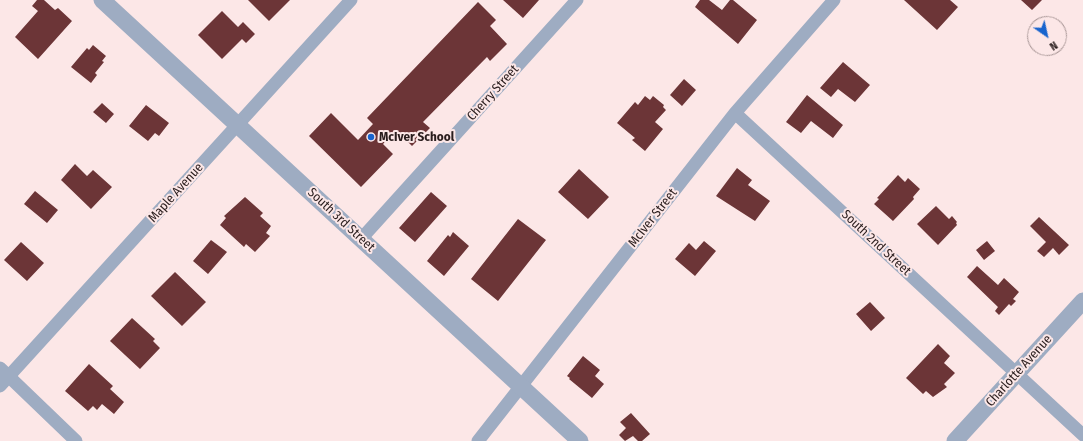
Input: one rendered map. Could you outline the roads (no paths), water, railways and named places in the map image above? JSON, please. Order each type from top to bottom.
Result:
[{"type":"street","name":"Maple Avenue","points":[[0,386],[5,372],[238,125],[351,0]]},
{"type":"street","name":"Cherry Street","points":[[361,239],[577,0]]},
{"type":"street","name":"McIver Street","points":[[478,441],[735,113],[834,0]]},
{"type":"street","name":"South 3rd Street","points":[[106,1],[580,441]]},
{"type":"street","name":"South 2nd Street","points":[[735,113],[1083,435]]},
{"type":"street","name":"Charlotte Avenue","points":[[955,441],[1083,301]]},
{"type":"street","points":[[5,372],[76,441]]},
{"type":"place","name":"McIver School","points":[[371,137]]}]
